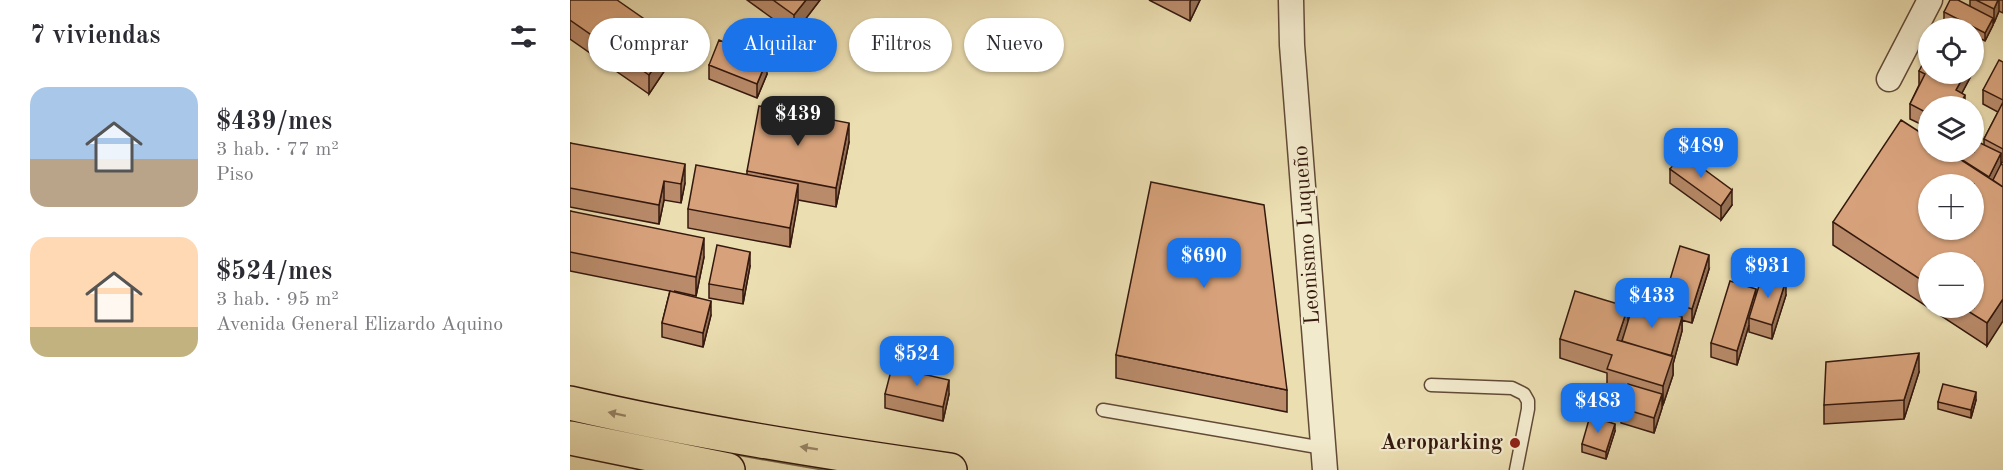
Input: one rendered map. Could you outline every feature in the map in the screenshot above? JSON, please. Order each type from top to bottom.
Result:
[{"type":"main road","points":[[570,403],[851,462],[950,470]]},
{"type":"main road","points":[[570,438],[728,470]]},
{"type":"street","name":"Leonismo Luqueño","points":[[1291,0],[1292,45],[1324,459]]},
{"type":"street","points":[[1889,79],[1930,0]]},
{"type":"lane","points":[[1431,385],[1512,388],[1524,394],[1528,401],[1528,409],[1516,470]]},
{"type":"lane","points":[[1103,410],[1324,459]]},
{"type":"green space","points":[[570,415],[834,468],[823,470],[665,441],[570,421]]},
{"type":"building","points":[[570,0],[617,0],[643,18],[588,18],[588,33],[570,20]]},
{"type":"building","points":[[773,0],[806,0],[794,15]]},
{"type":"building","points":[[1950,0],[1958,0],[1993,18],[1985,33],[1984,18],[1956,18],[1944,12]]},
{"type":"building","points":[[1976,0],[1998,0],[1994,9]]},
{"type":"building","points":[[719,40],[722,41],[722,70],[710,65]]},
{"type":"building","points":[[1999,60],[2003,62],[2003,100],[1983,90]]},
{"type":"building","points":[[727,72],[762,72],[757,84]]},
{"type":"building","points":[[1920,84],[1959,84],[1956,90],[1965,95],[1918,96],[1918,108],[1910,104]]},
{"type":"building","points":[[2003,102],[2003,149],[1984,139]]},
{"type":"building","points":[[759,106],[849,123],[836,188],[747,171]]},
{"type":"building","points":[[1901,120],[1918,131],[1918,162],[1964,162],[1983,174],[1918,174],[1918,240],[1984,240],[1984,175],[2003,187],[2003,299],[1987,323],[1979,318],[1984,318],[1984,252],[1918,252],[1918,278],[1833,222]]},
{"type":"building","points":[[570,143],[685,164],[681,184],[664,181],[659,205],[570,188]]},
{"type":"building","points":[[1984,145],[2001,153],[1989,177],[1965,162],[1984,162]]},
{"type":"building","points":[[1682,153],[1732,190],[1721,206],[1670,169]]},
{"type":"building","points":[[2001,164],[2003,165],[2003,187],[1993,180]]},
{"type":"building","points":[[696,165],[798,184],[790,228],[688,209]]},
{"type":"building","points":[[1151,182],[1264,205],[1287,390],[1116,355]]},
{"type":"building","points":[[570,211],[704,238],[696,277],[570,252]]},
{"type":"building","points":[[717,245],[750,252],[743,290],[709,284]]},
{"type":"building","points":[[1680,246],[1709,255],[1692,309],[1664,300]]},
{"type":"building","points":[[1763,273],[1786,280],[1772,325],[1749,318]]},
{"type":"building","points":[[1730,281],[1756,289],[1737,351],[1711,343]]},
{"type":"building","points":[[670,291],[711,301],[703,333],[662,323]]},
{"type":"building","points":[[1575,291],[1628,307],[1617,340],[1673,356],[1663,386],[1607,369],[1612,355],[1560,339]]},
{"type":"building","points":[[1634,302],[1682,317],[1671,356],[1622,341]]},
{"type":"building","points":[[1919,353],[1904,400],[1824,405],[1826,362]]},
{"type":"building","points":[[892,367],[949,380],[943,407],[885,394]]},
{"type":"building","points":[[1628,384],[1662,394],[1654,418],[1621,408]]},
{"type":"building","points":[[1943,384],[1976,392],[1971,410],[1938,402]]},
{"type":"building","points":[[1590,416],[1615,424],[1606,452],[1582,444]]},
{"type":"place","name":"Aeroparking","points":[[1515,443]]}]
